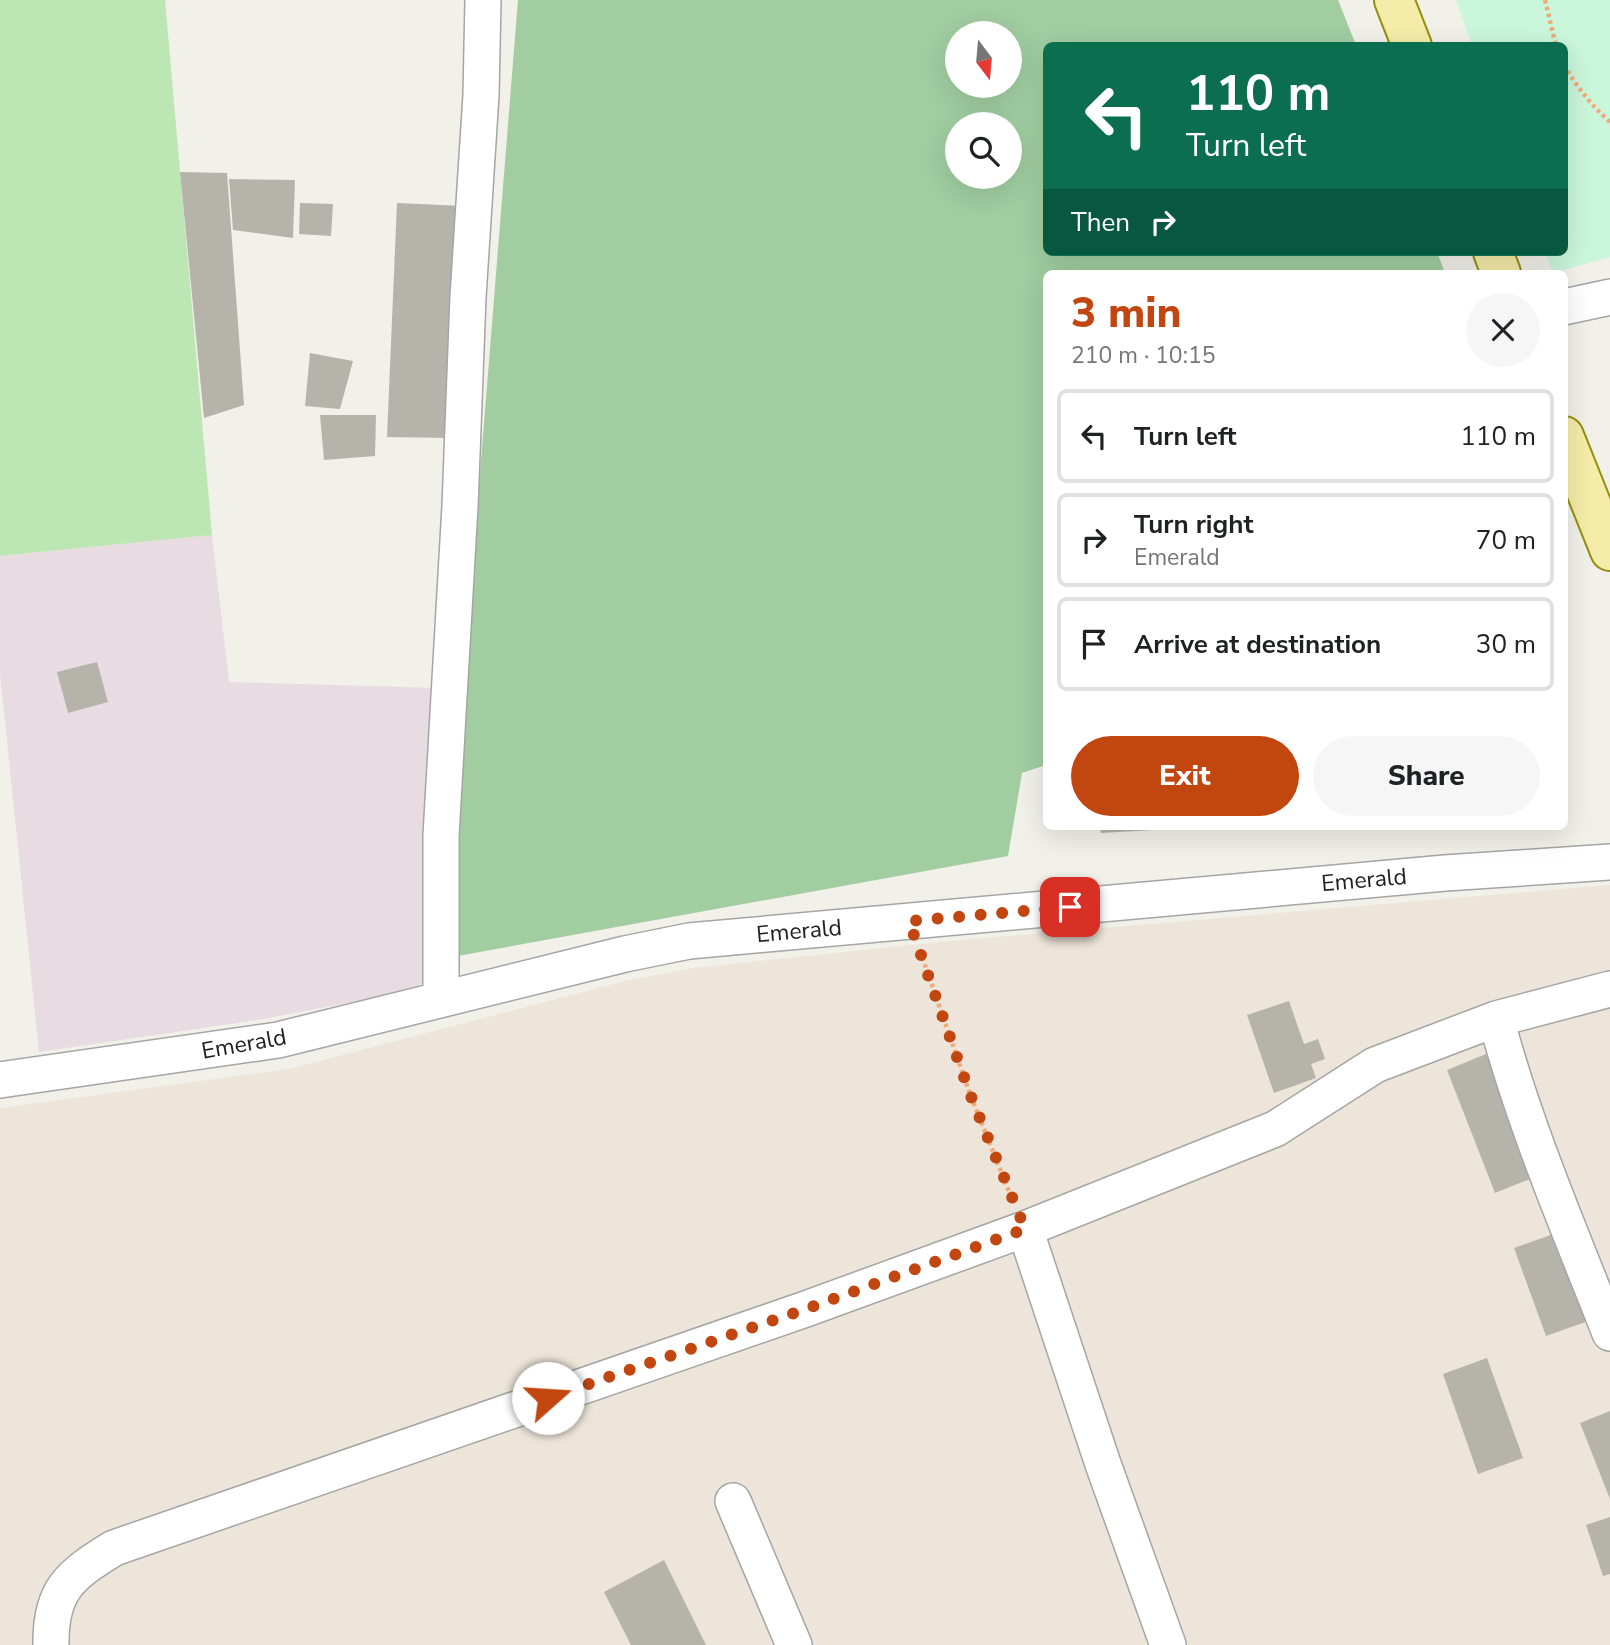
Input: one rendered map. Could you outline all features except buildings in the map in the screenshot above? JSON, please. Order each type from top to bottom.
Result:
[{"type":"main road","points":[[1394,0],[1410,42]]},
{"type":"main road","points":[[1568,446],[1610,551]]},
{"type":"street","points":[[441,998],[441,836],[481,95],[483,0]]},
{"type":"street","points":[[1568,306],[1610,296]]},
{"type":"street","name":"Emerald","points":[[0,1080],[278,1040],[441,998],[689,941],[1445,873],[1610,862]]},
{"type":"street","points":[[51,1645],[51,1620],[61,1592],[78,1571],[114,1548],[803,1310],[1025,1229],[1275,1129],[1376,1065],[1496,1019],[1610,989]]},
{"type":"street","points":[[1496,1019],[1511,1075],[1536,1148],[1610,1333]]},
{"type":"street","points":[[1025,1229],[1103,1464],[1168,1645]]},
{"type":"street","points":[[733,1501],[794,1645]]},
{"type":"path","points":[[1545,0],[1555,42]]},
{"type":"path","points":[[1568,71],[1577,86],[1610,122]]},
{"type":"path","points":[[909,921],[970,1094],[1025,1229]]},
{"type":"shaded area","points":[[212,535],[229,682],[439,688],[425,980],[414,990],[258,1020],[39,1052],[0,673],[0,556]]},
{"type":"shaded area","points":[[1610,885],[1610,1645],[0,1645],[0,1108],[289,1069],[625,981],[693,968],[949,941]]},
{"type":"green space","points":[[0,0],[165,0],[212,535],[0,556]]},
{"type":"green space","points":[[518,0],[1338,0],[1355,42],[1043,42],[1043,256],[1439,256],[1444,270],[1043,270],[1043,766],[1022,773],[1008,856],[441,959]]},
{"type":"green space","points":[[1456,0],[1610,0],[1610,257],[1564,270],[1552,270],[1547,256],[1568,256],[1568,42],[1471,42]]},
{"type":"route","points":[[548,1398],[803,1310],[1025,1229],[970,1094],[909,921],[1070,907]]}]
